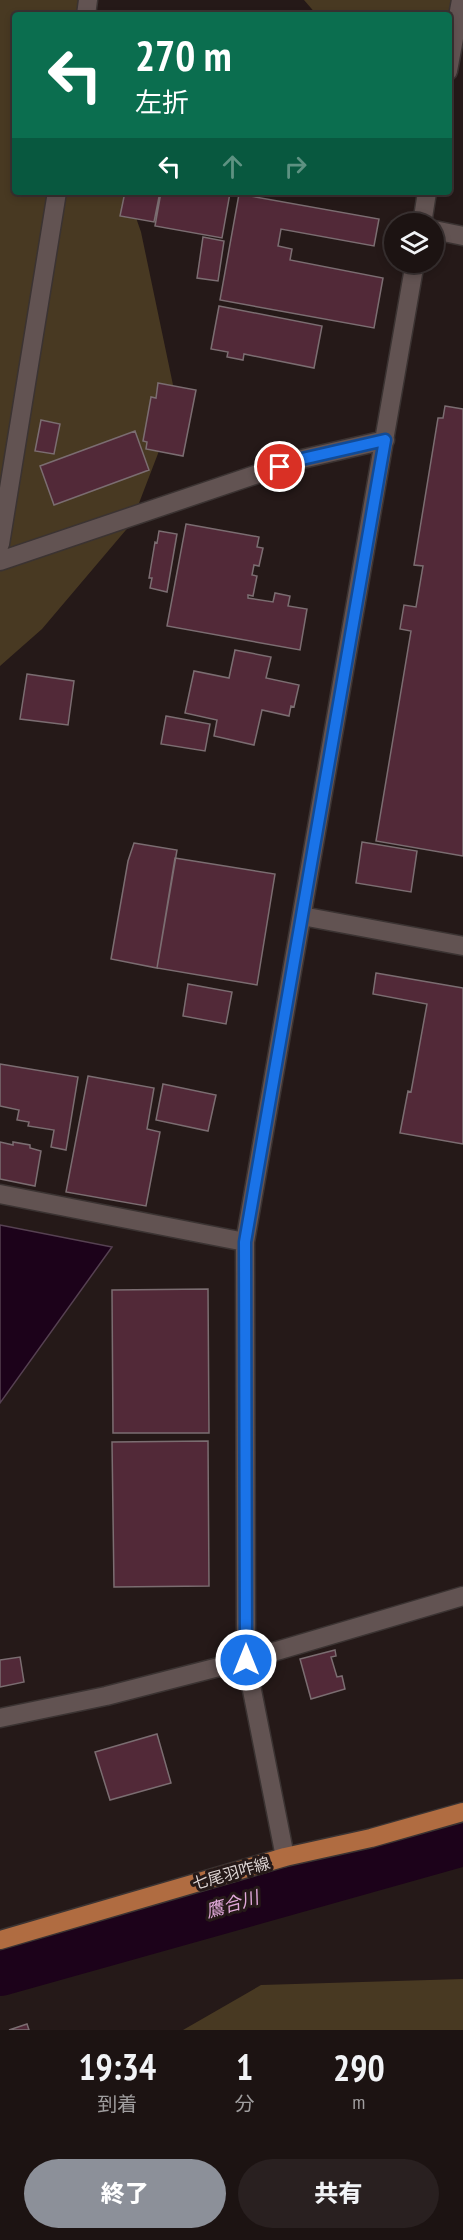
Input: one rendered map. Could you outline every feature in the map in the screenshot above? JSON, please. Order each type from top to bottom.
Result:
[{"type":"main road","name":"七尾羽咋線","points":[[0,1940],[285,1857],[371,1838],[463,1812]]},
{"type":"street","points":[[452,49],[461,0]]},
{"type":"street","points":[[0,544],[57,195]]},
{"type":"street","points":[[424,213],[427,195]]},
{"type":"street","points":[[444,232],[463,236]]},
{"type":"street","points":[[285,1857],[246,1660],[245,1242],[413,273]]},
{"type":"street","points":[[0,561],[302,459],[385,440]]},
{"type":"street","points":[[302,916],[463,946]]},
{"type":"street","points":[[0,1194],[245,1242]]},
{"type":"street","points":[[0,1718],[105,1696],[246,1660],[463,1596]]},
{"type":"shaded area","points":[[0,0],[90,0],[89,12],[12,12],[12,195],[128,195],[141,232],[177,404],[131,524],[42,629],[0,666]]},
{"type":"shaded area","points":[[304,0],[463,0],[452,27],[452,12],[314,12]]},
{"type":"shaded area","points":[[0,1225],[112,1247],[0,1403]]},
{"type":"shaded area","points":[[463,1979],[463,2030],[183,2030],[261,1985]]},
{"type":"building","points":[[124,195],[159,195],[154,222],[120,216]]},
{"type":"building","points":[[160,195],[230,195],[222,238],[155,226]]},
{"type":"building","points":[[239,195],[379,219],[374,246],[281,229],[278,246],[292,249],[290,260],[383,278],[374,328],[220,300]]},
{"type":"building","points":[[203,237],[224,241],[218,281],[197,278]]},
{"type":"building","points":[[219,306],[322,326],[314,368],[244,354],[243,360],[227,357],[228,352],[211,349]]},
{"type":"building","points":[[158,383],[196,390],[183,456],[146,449],[147,442],[143,441],[151,397],[156,398]]},
{"type":"building","points":[[445,406],[463,409],[463,856],[376,841],[411,631],[400,629],[404,605],[416,607],[423,566],[414,565],[438,418],[443,418]]},
{"type":"building","points":[[41,420],[60,424],[54,454],[35,451]]},
{"type":"building","points":[[135,431],[149,470],[54,505],[40,466]]},
{"type":"building","points":[[186,524],[259,537],[257,547],[263,548],[259,566],[254,565],[252,575],[257,576],[253,596],[248,595],[248,598],[273,602],[275,593],[290,596],[288,606],[307,609],[300,650],[167,626]]},
{"type":"building","points":[[159,531],[177,534],[167,592],[150,588],[152,578],[149,578]]},
{"type":"building","points":[[235,650],[271,657],[266,678],[299,685],[294,707],[291,706],[289,716],[262,710],[254,745],[214,736],[217,720],[185,713],[194,671],[229,678]]},
{"type":"building","points":[[27,674],[74,681],[68,725],[20,719]]},
{"type":"building","points":[[166,716],[210,724],[205,751],[161,744]]},
{"type":"building","points":[[362,842],[417,851],[411,892],[356,883]]},
{"type":"building","points":[[134,843],[177,850],[157,968],[111,959],[128,861]]},
{"type":"building","points":[[175,858],[275,874],[257,985],[157,968]]},
{"type":"building","points":[[376,973],[463,988],[463,1144],[400,1133],[408,1091],[411,1092],[427,1004],[373,994]]},
{"type":"building","points":[[188,984],[232,992],[226,1024],[183,1016]]},
{"type":"building","points":[[0,1064],[78,1077],[66,1150],[51,1147],[54,1130],[28,1126],[29,1122],[17,1120],[19,1110],[0,1106]]},
{"type":"building","points":[[88,1076],[154,1088],[147,1129],[160,1132],[146,1206],[66,1192]]},
{"type":"building","points":[[163,1084],[216,1095],[208,1131],[156,1120]]},
{"type":"building","points":[[0,1142],[30,1145],[30,1148],[41,1151],[35,1186],[0,1179]]},
{"type":"building","points":[[208,1289],[209,1433],[113,1433],[112,1290]]},
{"type":"building","points":[[208,1441],[209,1586],[114,1587],[112,1442]]},
{"type":"building","points":[[335,1650],[336,1656],[331,1657],[337,1677],[342,1676],[345,1689],[311,1699],[300,1659]]},
{"type":"building","points":[[20,1657],[24,1682],[0,1687],[0,1660]]},
{"type":"building","points":[[157,1734],[171,1783],[110,1800],[95,1752]]},
{"type":"building","points":[[27,2024],[29,2030],[9,2030]]},
{"type":"waterway","name":"鷹合川","points":[[0,1969],[463,1839]]},
{"type":"route","points":[[246,1660],[245,1242],[385,440],[302,459],[280,467]]}]
